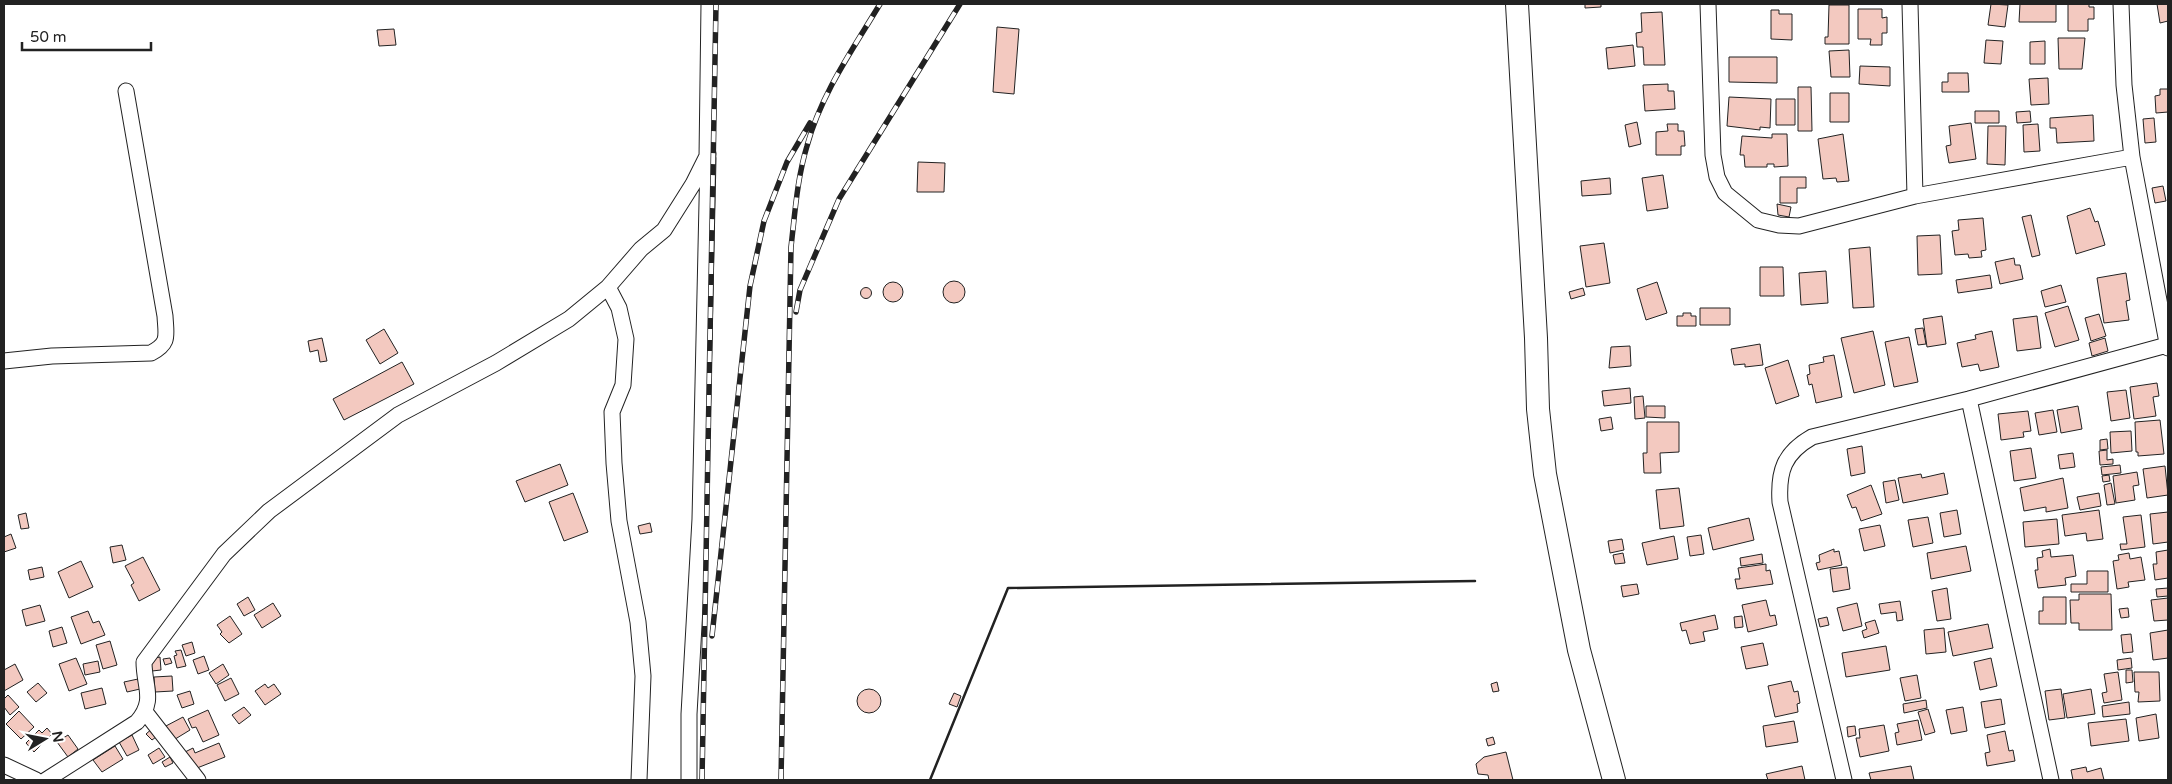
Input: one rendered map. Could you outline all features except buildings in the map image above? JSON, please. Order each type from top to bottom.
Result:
[{"type":"main road","points":[[1517,4],[1536,338],[1538,409],[1545,474],[1580,650],[1614,780]]},
{"type":"street","points":[[46,780],[137,722],[146,713],[149,700],[148,688],[144,677],[144,662],[224,554],[270,511],[398,415],[496,363],[569,319],[608,287],[641,249],[664,230],[707,157],[709,4]]},
{"type":"street","points":[[1708,4],[1713,155],[1717,178],[1725,193],[1758,220],[1779,225],[1798,226],[1915,196],[2132,157]]},
{"type":"street","points":[[1910,4],[1915,196]]},
{"type":"street","points":[[1844,780],[1780,502],[1779,481],[1786,461],[1793,450],[1812,437],[2168,346],[2132,157],[2124,85],[2121,4]]},
{"type":"street","points":[[4,361],[52,356],[151,353],[163,347],[167,339],[165,316],[126,91]]},
{"type":"street","points":[[689,780],[689,714],[700,519],[708,154],[707,157]]},
{"type":"street","points":[[608,287],[619,308],[626,339],[623,385],[612,412],[619,521],[638,622],[643,676],[640,780]]},
{"type":"street","points":[[1969,398],[2052,780]]},
{"type":"street","points":[[146,713],[198,780]]},
{"type":"street","points":[[6,768],[36,780]]},
{"type":"railway","points":[[702,780],[716,4]]},
{"type":"railway","points":[[781,780],[791,247],[797,196],[804,158],[821,108],[839,72],[880,4]]},
{"type":"railway","points":[[796,312],[800,290],[839,199],[960,4]]},
{"type":"railway","points":[[712,636],[750,286],[764,221],[787,162],[810,123]]},
{"type":"wall","points":[[930,780],[1008,588],[1475,581]]}]
